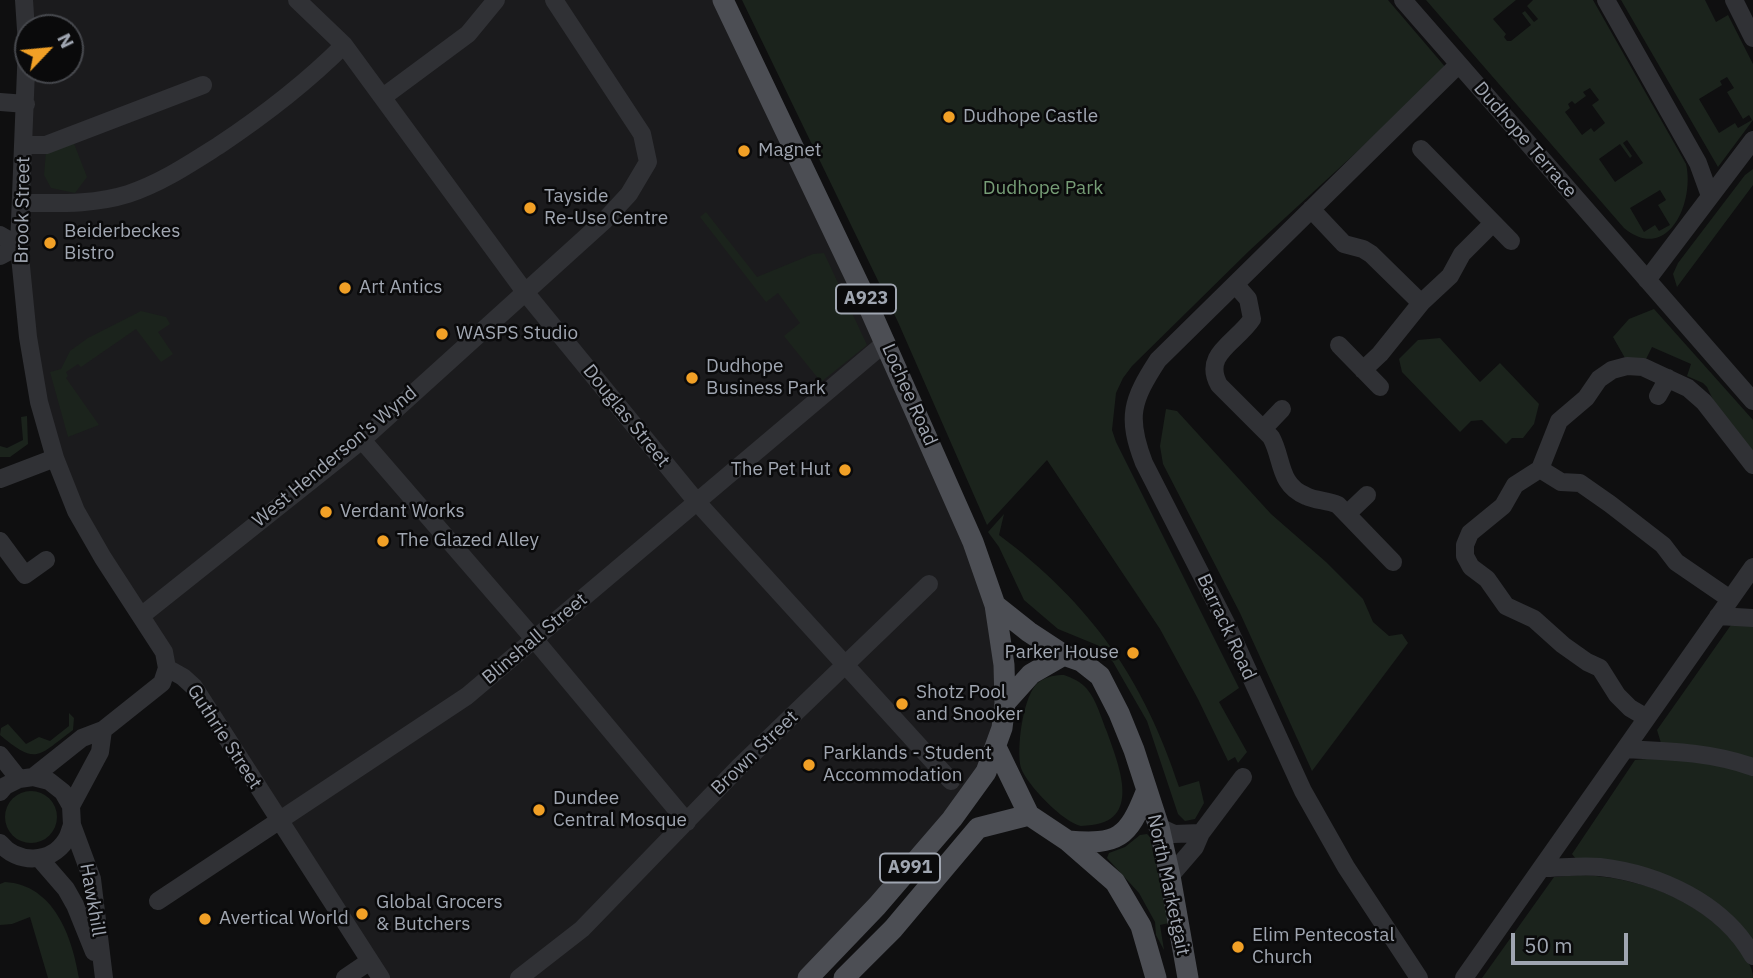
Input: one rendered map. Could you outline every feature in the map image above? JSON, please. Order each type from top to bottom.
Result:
[{"type":"main road","name":"Lochee Road","points":[[723,0],[886,342],[973,542],[995,605],[1004,665],[1005,703]]},
{"type":"main road","points":[[995,605],[1029,632],[1080,661],[1100,676],[1134,750],[1146,792],[1135,821],[1121,835],[1097,844],[1068,841],[1029,815],[996,747]]},
{"type":"main road","points":[[1005,703],[1031,674],[1064,654]]},
{"type":"main road","name":"A991","points":[[808,978],[877,906],[952,819],[986,772],[1002,728],[1005,703]]},
{"type":"main road","name":"North Marketgait","points":[[1146,792],[1170,876],[1188,978]]},
{"type":"main road","name":"A991","points":[[844,978],[892,929],[978,828],[1029,815]]},
{"type":"main road","name":"North Marketgait","points":[[1068,841],[1115,882],[1141,926],[1156,978]]},
{"type":"street","name":"Brook Street","points":[[24,0],[27,45],[26,104],[19,246],[28,337],[39,402],[55,458]]},
{"type":"street","name":"Douglas Street","points":[[297,0],[344,45],[525,292],[696,501],[951,781]]},
{"type":"street","points":[[383,97],[468,34],[496,0]]},
{"type":"street","name":"West Henderson's Wynd","points":[[141,616],[362,440],[605,220],[629,194],[648,162],[642,134],[554,0]]},
{"type":"street","name":"Dudhope Terrace","points":[[1403,0],[1753,401]]},
{"type":"street","points":[[1606,0],[1698,163],[1710,196]]},
{"type":"street","points":[[1734,0],[1753,38]]},
{"type":"street","points":[[21,203],[81,203],[126,195],[168,178],[249,125],[318,72],[344,45]]},
{"type":"street","name":"Barrack Road","points":[[1419,978],[1346,867],[1303,791],[1228,626],[1144,463],[1136,442],[1133,420],[1136,400],[1158,360],[1459,64]]},
{"type":"street","points":[[24,145],[46,145],[203,85]]},
{"type":"street","points":[[0,102],[26,104]]},
{"type":"street","points":[[1647,280],[1710,196],[1751,148]]},
{"type":"street","points":[[1421,149],[1511,241]]},
{"type":"street","points":[[1311,209],[1344,244],[1371,254],[1421,303]]},
{"type":"street","points":[[1363,370],[1380,354],[1421,303],[1450,276],[1462,254],[1493,223]]},
{"type":"street","points":[[0,235],[19,246]]},
{"type":"street","points":[[0,256],[19,246]]},
{"type":"street","points":[[1235,284],[1248,299],[1252,318],[1213,365],[1214,376],[1219,385],[1263,429],[1275,445],[1280,470],[1296,491],[1307,497],[1329,501],[1347,514],[1393,562]]},
{"type":"street","name":"Blinshall Street","points":[[158,901],[467,696],[886,342]]},
{"type":"street","points":[[1339,345],[1380,387]]},
{"type":"street","points":[[1647,718],[1630,708],[1617,695],[1600,668],[1571,650],[1534,619],[1506,606],[1487,579],[1471,567],[1465,556],[1465,545],[1470,533],[1503,506],[1515,485],[1540,469],[1559,421],[1586,398],[1599,379],[1612,370],[1627,366],[1643,367],[1688,388],[1704,402],[1753,465]]},
{"type":"street","points":[[1658,396],[1668,377]]},
{"type":"street","points":[[1263,429],[1282,409]]},
{"type":"street","points":[[362,440],[535,639],[687,822]]},
{"type":"street","points":[[0,479],[55,458]]},
{"type":"street","name":"Guthrie Street","points":[[55,458],[76,510],[103,558],[164,652],[167,668],[194,687],[381,978]]},
{"type":"street","points":[[1540,469],[1561,482],[1580,483],[1663,545],[1676,562],[1703,583],[1730,599]]},
{"type":"street","points":[[1347,514],[1367,495]]},
{"type":"street","points":[[0,541],[25,575],[46,560]]},
{"type":"street","points":[[1464,978],[1753,567]]},
{"type":"street","name":"Brown Street","points":[[519,978],[582,929],[740,767],[929,584]]},
{"type":"street","points":[[1718,616],[1753,618]]},
{"type":"street","points":[[0,792],[5,786],[26,778],[82,738],[103,730],[162,683],[167,668]]},
{"type":"street","points":[[71,806],[100,752],[103,730]]},
{"type":"street","points":[[1625,749],[1684,751],[1753,767]]},
{"type":"street","points":[[0,755],[26,778],[50,781],[63,792],[71,806]]},
{"type":"street","points":[[1170,876],[1195,847],[1201,833],[1243,777]]},
{"type":"street","name":"Hawkhill","points":[[71,806],[72,825],[92,879],[104,978]]},
{"type":"street","name":"Hawkhill","points":[[72,825],[61,846],[40,859],[66,889],[75,905],[104,978]]},
{"type":"street","points":[[1158,827],[1174,834],[1201,833]]},
{"type":"street","points":[[2,851],[23,858],[40,859]]},
{"type":"street","points":[[1541,869],[1599,867],[1653,878],[1707,907],[1745,943],[1753,956]]},
{"type":"street","points":[[345,978],[370,961]]},
{"type":"shaded area","points":[[24,0],[714,0],[974,551],[1004,665],[986,772],[808,978],[381,978],[76,511],[28,337],[25,84],[84,84],[84,14],[24,14]]},
{"type":"green space","name":"Dudhope Park","points":[[742,0],[1388,0],[1447,69],[1249,251],[1132,366],[1116,393],[1112,430],[1116,442],[1239,688],[1219,702],[1247,752],[1238,763],[1235,757],[1228,761],[1160,629],[1047,460],[987,525],[898,322]]},
{"type":"green space","points":[[1426,0],[1516,0],[1493,19],[1506,34],[1504,37],[1507,41],[1511,41],[1531,25],[1522,13],[1525,11],[1534,22],[1538,19],[1527,6],[1533,0],[1593,0],[1686,164],[1686,195],[1675,224],[1665,234],[1654,239],[1640,237],[1624,228]],"holes":[[[1590,88],[1599,100],[1592,105],[1605,123],[1594,132],[1591,128],[1582,135],[1565,112],[1570,108],[1568,104],[1572,101],[1575,104],[1586,96],[1583,92]],[[1627,140],[1643,163],[1615,182],[1599,159],[1620,144],[1630,158],[1632,156],[1623,143]],[[1660,190],[1666,200],[1658,205],[1670,225],[1659,231],[1655,225],[1644,232],[1630,208]]]},
{"type":"green space","points":[[1621,0],[1705,0],[1716,22],[1728,15],[1753,64],[1753,120],[1718,167]],"holes":[[[1727,77],[1734,88],[1727,92],[1743,119],[1749,115],[1752,120],[1738,128],[1735,123],[1719,133],[1699,99],[1722,85],[1720,81]]]},
{"type":"green space","points":[[73,141],[87,177],[75,193],[51,188],[44,175],[46,151]]},
{"type":"green space","points":[[1753,169],[1753,185],[1677,287],[1673,274],[1678,263],[1745,175]]},
{"type":"green space","points":[[706,212],[757,277],[813,254],[824,253],[867,345],[821,382],[784,336],[800,323],[778,293],[766,302],[700,217]]},
{"type":"green space","points":[[1654,309],[1753,420],[1753,452],[1716,406],[1707,387],[1687,376],[1691,364],[1652,347],[1645,361],[1625,358],[1613,337],[1629,319]]},
{"type":"green space","points":[[141,311],[166,317],[170,324],[158,332],[173,354],[161,362],[136,329],[81,367],[78,364],[66,372],[66,378],[99,425],[68,437],[50,372],[61,369],[70,351],[88,338]]},
{"type":"green space","points":[[1440,338],[1480,382],[1500,363],[1539,404],[1534,424],[1523,438],[1512,438],[1506,444],[1482,420],[1471,421],[1460,432],[1402,372],[1399,359],[1418,340]]},
{"type":"green space","points":[[1166,409],[1177,411],[1271,514],[1363,599],[1373,622],[1389,636],[1402,634],[1408,643],[1312,771],[1240,613],[1163,464],[1160,446]]},
{"type":"green space","points":[[27,416],[28,444],[10,457],[0,457],[0,446],[7,448],[23,440],[21,417]]},
{"type":"green space","points":[[1004,514],[999,535],[1061,588],[1087,616],[1131,678],[1165,748],[1179,787],[1199,781],[1204,803],[1195,819],[1185,821],[1178,814],[1147,721],[1113,662],[1097,645],[1058,629],[1024,600],[999,547],[988,532]]},
{"type":"green space","points":[[1731,625],[1753,626],[1753,759],[1661,743],[1657,730]]},
{"type":"green space","points":[[1064,675],[1082,684],[1093,699],[1120,773],[1122,801],[1117,812],[1108,820],[1092,825],[1081,826],[1056,811],[1031,784],[1021,768],[1020,736],[1025,709],[1033,688],[1042,680]]},
{"type":"green space","points":[[69,713],[74,718],[73,730],[37,754],[22,751],[0,735],[1,728],[8,724],[26,744],[39,737],[50,741],[69,726]]},
{"type":"green space","points":[[1659,758],[1707,763],[1753,776],[1753,941],[1728,915],[1576,859],[1572,854],[1635,760]]},
{"type":"green space","points":[[31,791],[50,798],[57,817],[50,836],[31,843],[12,836],[5,817],[12,798]]},
{"type":"green space","points":[[1147,834],[1150,837],[1169,923],[1160,925],[1164,950],[1156,935],[1155,922],[1139,893],[1107,858],[1109,853],[1125,847],[1140,835]]},
{"type":"green space","points":[[1580,875],[1647,886],[1688,905],[1724,932],[1747,959],[1753,978],[1482,978],[1554,877]]},
{"type":"green space","points":[[5,882],[22,885],[36,892],[58,915],[71,946],[79,978],[48,978],[30,917],[12,924],[0,925],[0,884]]},
{"type":"place","name":"Dudhope Castle","points":[[949,117]]},
{"type":"place","name":"Magnet","points":[[744,151]]},
{"type":"place","name":"Tayside Re-Use Centre","points":[[530,208]]},
{"type":"place","name":"Beiderbeckes Bistro","points":[[50,243]]},
{"type":"place","name":"Art Antics","points":[[345,288]]},
{"type":"place","name":"WASPS Studio","points":[[442,334]]},
{"type":"place","name":"Dudhope Business Park","points":[[692,378]]},
{"type":"place","name":"The Pet Hut","points":[[845,470]]},
{"type":"place","name":"Verdant Works","points":[[326,512]]},
{"type":"place","name":"The Glazed Alley","points":[[383,541]]},
{"type":"place","name":"Parker House","points":[[1133,653]]},
{"type":"place","name":"Shotz Pool and Snooker","points":[[902,704]]},
{"type":"place","name":"Parklands - Student Accommodation","points":[[809,765]]},
{"type":"place","name":"Dundee Central Mosque","points":[[539,810]]},
{"type":"place","name":"Global Grocers & Butchers","points":[[362,914]]},
{"type":"place","name":"Avertical World","points":[[205,919]]},
{"type":"place","name":"Elim Pentecostal Church","points":[[1238,947]]}]
